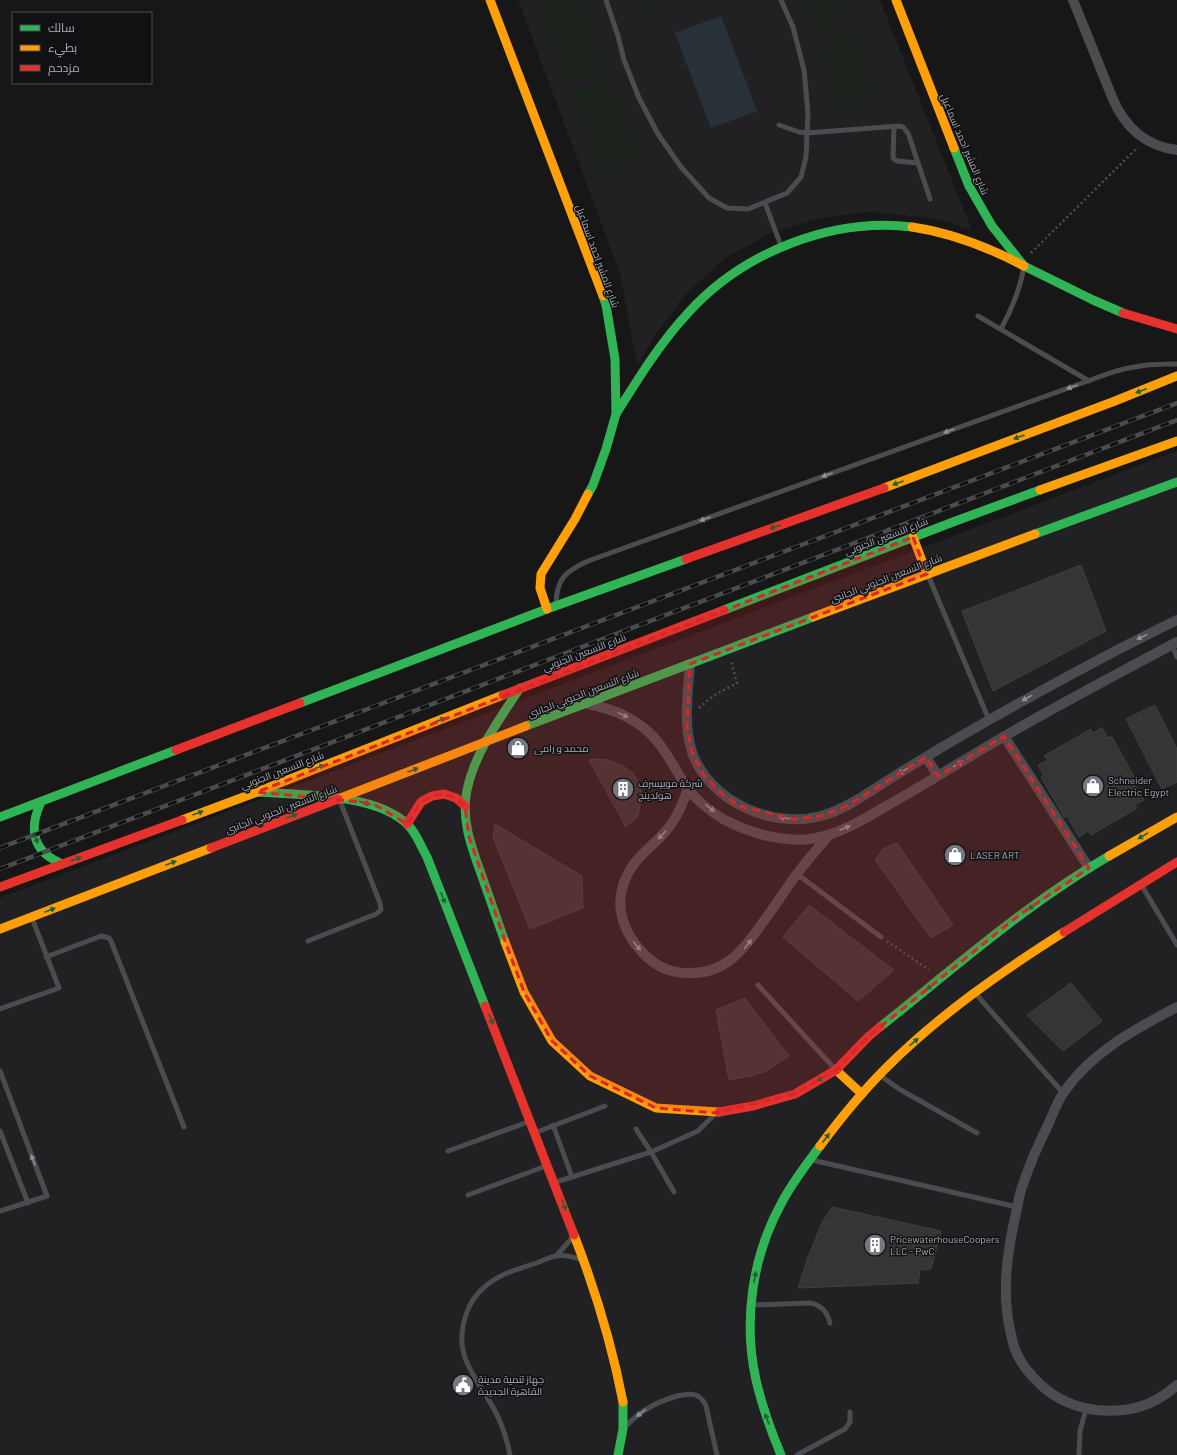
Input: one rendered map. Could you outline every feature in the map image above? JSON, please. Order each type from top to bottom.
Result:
[{"type":"main road","name":"شارع المشير احمد اسماعيل","points":[[490,0],[606,305],[616,359],[616,414],[606,450],[593,485],[575,519],[539,579],[546,609]]},
{"type":"main road","name":"شارع المشير احمد اسماعيل","points":[[896,0],[969,186],[992,226],[1024,266],[1093,300],[1128,314],[1177,330]]},
{"type":"main road","points":[[616,414],[633,374],[701,299],[728,277],[759,258],[781,247],[825,233],[860,227],[895,226],[931,230],[978,244],[1024,266]]},
{"type":"main road","points":[[978,244],[985,243],[990,239],[992,226]]},
{"type":"main road","points":[[616,359],[633,374]]},
{"type":"main road","points":[[0,817],[546,609],[871,493],[1087,412],[1177,376]]},
{"type":"main road","name":"شارع التسعين الجنوبي","points":[[0,887],[257,792],[520,688],[913,537],[1177,441]]},
{"type":"main road","name":"شارع التسعين الجنوبي الجانبى","points":[[0,929],[32,918],[727,649],[1177,482]]},
{"type":"main road","points":[[913,537],[927,574]]},
{"type":"main road","points":[[520,688],[486,742],[471,777],[465,806],[469,837],[524,992],[552,1041],[590,1076],[656,1108],[715,1114],[753,1106],[794,1094],[836,1070],[869,1036],[1018,916],[1089,868],[1177,817]]},
{"type":"main road","points":[[257,792],[339,798],[377,806],[393,814],[407,824],[427,857],[536,1132],[584,1260],[616,1366],[623,1402],[623,1429],[618,1455]]},
{"type":"main road","points":[[407,824],[421,802],[432,796],[444,794],[456,798],[465,806]]},
{"type":"main road","points":[[42,802],[35,815],[34,830],[39,845],[48,856],[62,864]]},
{"type":"main road","points":[[781,1455],[762,1405],[753,1369],[750,1332],[752,1295],[759,1258],[771,1223],[789,1190],[844,1115],[862,1094],[897,1057],[935,1024],[975,993],[1040,947],[1177,862]]},
{"type":"main road","points":[[836,1070],[862,1094]]},
{"type":"street","points":[[1074,0],[1117,110],[1125,122],[1146,140],[1165,148],[1177,150]]},
{"type":"street","points":[[690,664],[687,700],[687,727],[692,752],[703,774],[720,792],[740,806],[764,815],[793,819],[821,816],[848,805],[989,720],[1097,660],[1177,620]]},
{"type":"street","points":[[586,704],[612,710],[625,715],[642,726],[656,740],[688,790],[727,821],[747,830],[767,836],[809,839],[829,835],[850,826],[938,776],[1004,736],[1174,644]]},
{"type":"street","points":[[1004,736],[1089,868]]},
{"type":"street","points":[[926,757],[938,776]]},
{"type":"street","points":[[688,790],[679,813],[673,822],[660,838],[644,851],[626,876],[620,900],[626,930],[637,947],[652,962],[671,971],[691,974],[709,971],[725,965],[741,952],[749,943],[797,874],[829,835]]},
{"type":"street","points":[[1177,1006],[1149,1021],[1106,1048],[1085,1067],[1063,1093],[1041,1139],[1022,1187],[1008,1255],[1005,1291],[1007,1320],[1014,1349],[1030,1374],[1052,1395],[1073,1406],[1113,1412],[1138,1408],[1165,1396],[1177,1385]]},
{"type":"lane","points":[[606,0],[624,60],[639,98],[658,134],[681,167],[709,198],[727,208],[748,209],[787,193],[801,177],[806,157],[808,113],[804,70],[793,27],[781,0]]},
{"type":"lane","points":[[780,125],[799,132],[807,133],[894,126],[903,127],[906,130],[930,199]]},
{"type":"lane","points":[[894,126],[893,158],[897,161],[918,163]]},
{"type":"lane","points":[[765,203],[781,247]]},
{"type":"lane","points":[[1001,328],[1016,299],[1024,266]]},
{"type":"lane","points":[[978,316],[1089,380]]},
{"type":"lane","points":[[556,606],[556,591],[563,578],[574,568],[588,561],[1120,369],[1151,364],[1177,364]]},
{"type":"lane","points":[[927,574],[989,720]]},
{"type":"lane","points":[[1174,644],[1177,657]]},
{"type":"lane","points":[[308,941],[376,914],[381,910],[380,903],[339,798]]},
{"type":"lane","points":[[797,874],[881,937]]},
{"type":"lane","points":[[1141,884],[1177,945]]},
{"type":"lane","points":[[0,1009],[59,988],[32,918]]},
{"type":"lane","points":[[46,957],[101,936],[109,938],[184,1127]]},
{"type":"lane","points":[[758,985],[836,1070]]},
{"type":"lane","points":[[975,993],[1063,1093]]},
{"type":"lane","points":[[0,1072],[47,1196],[0,1211]]},
{"type":"lane","points":[[880,1075],[899,1089],[977,1134]]},
{"type":"lane","points":[[536,1132],[605,1106]]},
{"type":"lane","points":[[555,1183],[651,1152],[698,1131],[715,1114]]},
{"type":"lane","points":[[448,1151],[531,1121]]},
{"type":"lane","points":[[553,1126],[572,1177]]},
{"type":"lane","points":[[636,1129],[674,1192]]},
{"type":"lane","points":[[0,1131],[28,1203]]},
{"type":"lane","points":[[810,1160],[1017,1207]]},
{"type":"lane","points":[[468,1195],[548,1165]]},
{"type":"lane","points":[[556,1256],[575,1235]]},
{"type":"lane","points":[[510,1455],[502,1425],[494,1408],[471,1374],[464,1358],[461,1340],[463,1323],[469,1306],[479,1292],[493,1280],[509,1273],[556,1256],[566,1256],[584,1260]]},
{"type":"lane","points":[[751,1305],[815,1304],[829,1316],[830,1323]]},
{"type":"lane","points":[[623,1429],[644,1410],[661,1400],[687,1393],[697,1395],[701,1397],[706,1406],[717,1455]]},
{"type":"lane","points":[[1079,1455],[1080,1431],[1086,1409]]},
{"type":"lane","points":[[797,1455],[845,1429],[850,1422],[850,1412]]},
{"type":"path","points":[[1024,266],[1032,252],[1146,140]]},
{"type":"path","points":[[696,710],[713,696],[738,683],[727,649]]},
{"type":"path","points":[[881,937],[941,978]]},
{"type":"highlighted area","points":[[913,537],[927,574],[690,664],[687,727],[692,752],[703,774],[720,792],[740,806],[793,819],[821,816],[848,805],[926,757],[938,776],[1004,736],[1089,868],[1018,916],[869,1036],[836,1070],[795,1094],[715,1113],[656,1108],[590,1076],[552,1041],[524,992],[505,941],[469,837],[465,806],[456,798],[444,794],[432,796],[421,802],[407,824],[377,806],[360,802],[257,792]]},
{"type":"shaded area","points":[[518,0],[880,0],[972,230],[934,218],[868,212],[822,218],[773,232],[725,258],[687,293],[658,331],[637,365],[620,273]]},
{"type":"shaded area","points":[[544,0],[580,0],[607,71],[568,85],[537,3]]},
{"type":"shaded area","points":[[638,0],[681,0],[644,14]]},
{"type":"shaded area","points":[[801,0],[840,0],[847,20],[813,33]]},
{"type":"shaded area","points":[[721,16],[757,111],[711,128],[675,33]]},
{"type":"shaded area","points":[[851,30],[876,98],[842,111],[817,42]]},
{"type":"shaded area","points":[[610,78],[641,161],[603,175],[571,93]]},
{"type":"shaded area","points":[[1177,451],[1177,1455],[0,1455],[0,898]]},
{"type":"building","points":[[1081,565],[1106,631],[993,691],[962,611]]},
{"type":"building","points":[[1155,705],[1177,749],[1177,782],[1162,789],[1126,719]]},
{"type":"building","points":[[1102,728],[1108,738],[1112,737],[1135,778],[1132,780],[1144,800],[1135,805],[1137,808],[1091,835],[1088,831],[1079,837],[1067,816],[1064,817],[1041,777],[1044,775],[1038,765],[1048,760],[1044,756],[1091,729],[1093,733]]},
{"type":"building","name":"شركة موبيسرف هولدينج","points":[[589,760],[608,760],[623,766],[633,773],[639,783],[642,795],[638,816],[626,827]]},
{"type":"building","points":[[495,824],[582,876],[583,908],[530,929],[493,837]]},
{"type":"building","points":[[897,843],[953,925],[931,938],[875,860],[883,849]]},
{"type":"building","points":[[809,905],[894,970],[858,1001],[783,937]]},
{"type":"building","points":[[1071,983],[1102,1021],[1063,1051],[1027,1015]]},
{"type":"building","points":[[745,998],[789,1056],[764,1072],[729,1080],[716,1010]]},
{"type":"building","name":"PricewaterhouseCoopers LLC - PwC","points":[[832,1207],[941,1231],[931,1269],[920,1270],[918,1283],[798,1288],[807,1260],[822,1223]]},
{"type":"railway","points":[[0,848],[1177,403]]},
{"type":"railway","points":[[0,869],[1177,420]]},
{"type":"traffic: fast","points":[[954,148],[969,186],[992,226],[1024,266],[1123,313]]},
{"type":"traffic: fast","points":[[616,414],[650,362],[688,313],[710,292],[734,273],[761,257],[790,244],[820,234],[850,228],[881,225],[912,227]]},
{"type":"traffic: fast","points":[[588,494],[593,485],[606,449],[616,414],[615,359],[606,305],[603,296]]},
{"type":"traffic: fast","points":[[1035,534],[1177,482]]},
{"type":"traffic: fast","points":[[724,610],[1040,490]]},
{"type":"traffic: fast","points":[[300,703],[547,609],[686,559]]},
{"type":"traffic: fast","points":[[526,726],[813,617]]},
{"type":"traffic: fast","points":[[505,942],[469,837],[465,814],[465,802],[471,776],[482,749],[496,724],[520,688]]},
{"type":"traffic: fast","points":[[0,817],[176,750]]},
{"type":"traffic: fast","points":[[257,792],[315,795],[357,801],[377,807],[394,815],[408,825],[416,836],[427,857],[485,1006]]},
{"type":"traffic: fast","points":[[41,802],[36,816],[34,831],[38,844],[50,857],[62,864]]},
{"type":"traffic: fast","points":[[880,1027],[991,937],[1078,875],[1109,856]]},
{"type":"traffic: fast","points":[[781,1455],[770,1428],[761,1399],[752,1358],[750,1335],[753,1290],[757,1268],[771,1224],[789,1189],[820,1146]]},
{"type":"traffic: fast","points":[[618,1455],[623,1429],[623,1402]]},
{"type":"traffic: slow","points":[[490,0],[603,296]]},
{"type":"traffic: slow","points":[[896,0],[954,148]]},
{"type":"traffic: slow","points":[[912,227],[956,237],[997,253],[1024,266]]},
{"type":"traffic: slow","points":[[884,488],[1115,401],[1177,376]]},
{"type":"traffic: slow","points":[[1040,490],[1177,441]]},
{"type":"traffic: slow","points":[[547,609],[540,588],[541,574],[575,519],[588,494]]},
{"type":"traffic: slow","points":[[813,617],[1035,534]]},
{"type":"traffic: slow","points":[[913,537],[927,574]]},
{"type":"traffic: slow","points":[[182,820],[503,695]]},
{"type":"traffic: slow","points":[[338,799],[526,726]]},
{"type":"traffic: slow","points":[[1109,856],[1177,817]]},
{"type":"traffic: slow","points":[[0,929],[211,848]]},
{"type":"traffic: slow","points":[[820,1146],[868,1087],[927,1030],[971,995],[1064,932]]},
{"type":"traffic: slow","points":[[505,942],[524,992],[552,1041],[590,1076],[656,1108],[719,1112]]},
{"type":"traffic: slow","points":[[836,1070],[862,1094]]},
{"type":"traffic: slow","points":[[574,1235],[602,1317],[614,1359],[623,1402]]},
{"type":"traffic: jam","points":[[1123,313],[1177,329]]},
{"type":"traffic: jam","points":[[686,559],[884,488]]},
{"type":"traffic: jam","points":[[503,695],[724,610]]},
{"type":"traffic: jam","points":[[176,750],[300,703]]},
{"type":"traffic: jam","points":[[407,824],[421,802],[432,796],[444,794],[456,798],[465,806]]},
{"type":"traffic: jam","points":[[211,848],[338,799]]},
{"type":"traffic: jam","points":[[0,887],[182,820]]},
{"type":"traffic: jam","points":[[1064,932],[1177,862]]},
{"type":"traffic: jam","points":[[485,1006],[574,1235]]},
{"type":"traffic: jam","points":[[719,1112],[753,1106],[795,1094],[836,1070],[869,1036],[880,1027]]},
{"type":"place","name":"محمد و رامى","points":[[518,748]]},
{"type":"place","name":"Schneider Electric Egypt","points":[[1093,786]]},
{"type":"place","name":"شركة موبيسرف هولدينج","points":[[623,789]]},
{"type":"place","name":"LASER ART","points":[[955,855]]},
{"type":"place","name":"PricewaterhouseCoopers LLC - PwC","points":[[875,1245]]},
{"type":"place","name":"جهاز تنمية مدينة القاهرة الجديدة","points":[[463,1385]]}]
